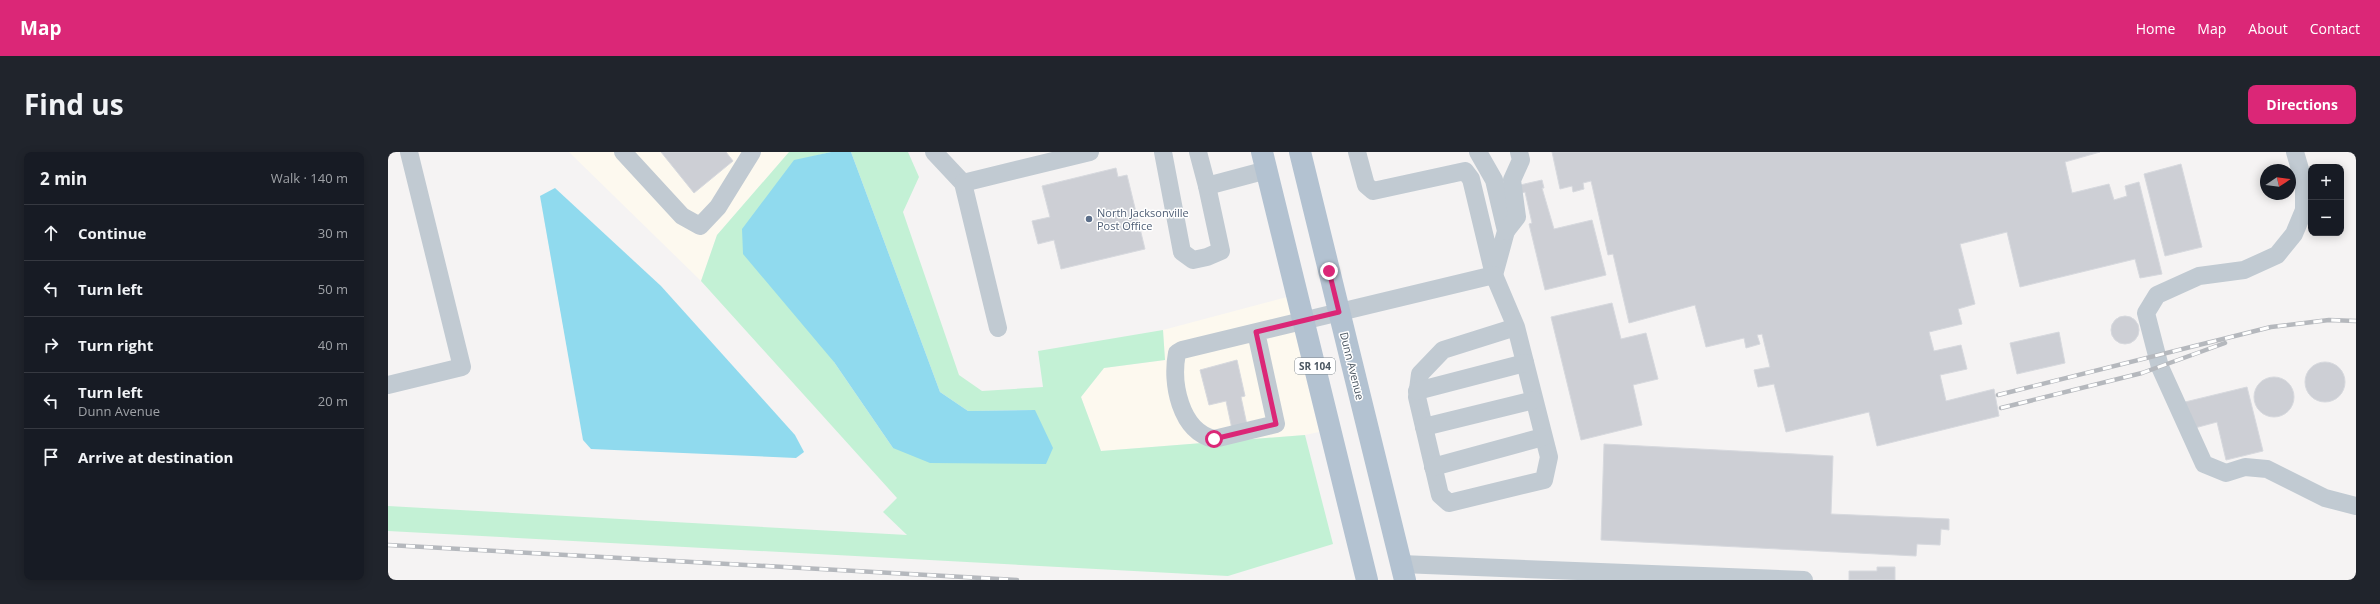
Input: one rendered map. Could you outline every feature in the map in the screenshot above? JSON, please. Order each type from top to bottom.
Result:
[{"type":"main road","name":"Dunn Avenue","points":[[1300,152],[1403,572]]},
{"type":"main road","name":"SR 104","points":[[1265,161],[1367,580]]},
{"type":"lane","points":[[388,385],[462,367],[409,152]]},
{"type":"lane","points":[[623,152],[682,216],[700,226],[718,207],[752,152]]},
{"type":"lane","points":[[934,152],[963,183],[998,328]]},
{"type":"lane","points":[[963,183],[1090,152]]},
{"type":"lane","points":[[1163,152],[1182,252],[1193,260],[1208,257],[1221,251],[1198,152]]},
{"type":"lane","points":[[1357,152],[1366,186],[1373,191],[1465,171],[1472,179],[1494,275],[1516,327],[1548,457],[1544,480],[1449,503],[1440,494],[1417,397],[1420,374],[1443,350],[1516,327]]},
{"type":"lane","points":[[1478,152],[1494,180],[1506,231]]},
{"type":"lane","points":[[1494,275],[1506,231],[1517,217],[1512,180],[1521,160],[1520,152]]},
{"type":"lane","points":[[2295,152],[2304,183],[2304,210],[2294,234],[2277,255],[2244,270],[2199,276],[2157,295],[2146,313],[2160,367],[2204,464],[2226,473],[2245,467],[2267,468],[2325,498],[2356,506]]},
{"type":"lane","points":[[1207,186],[1265,161]]},
{"type":"lane","points":[[1472,179],[1488,170]]},
{"type":"lane","points":[[1256,332],[1276,424],[1214,439],[1204,437],[1192,425],[1179,401],[1174,384],[1174,368],[1177,353],[1182,350],[1304,320],[1494,275]]},
{"type":"lane","points":[[1417,391],[1525,363]]},
{"type":"lane","points":[[1424,427],[1534,400]]},
{"type":"lane","points":[[1433,467],[1543,437]]},
{"type":"lane","points":[[1403,572],[1804,580]]},
{"type":"shaded area","points":[[569,152],[789,152],[717,235],[701,281]]},
{"type":"shaded area","points":[[1287,297],[1319,432],[1305,435],[1101,451],[1081,397],[1104,368],[1165,360],[1163,330]]},
{"type":"green space","points":[[789,152],[831,152],[794,161],[834,362],[893,448],[1035,410],[968,411],[940,392],[851,152],[908,152],[919,177],[903,212],[959,375],[982,391],[1043,387],[1038,351],[1163,330],[1165,360],[1104,368],[1081,397],[1101,451],[1305,435],[1333,544],[1228,576],[388,531],[388,506],[907,535],[883,512],[897,498],[701,281],[717,235]]},
{"type":"water","points":[[831,152],[851,152],[940,392],[968,411],[1035,410],[1053,448],[1046,464],[930,463],[893,448],[834,362],[743,254],[742,229],[794,160]]},
{"type":"water","points":[[555,188],[661,286],[795,435],[804,452],[796,458],[591,449],[583,440],[540,196]]},
{"type":"building","points":[[661,152],[726,152],[733,161],[694,193]]},
{"type":"building","points":[[1552,152],[2100,152],[2065,162],[2072,193],[2109,184],[2114,200],[2127,196],[2125,186],[2139,182],[2162,274],[2140,278],[2135,259],[2020,287],[2007,232],[1960,244],[1975,304],[1958,309],[1962,324],[1929,332],[1934,351],[1961,345],[1967,369],[1940,375],[1946,401],[1994,389],[1999,416],[1877,446],[1869,412],[1786,432],[1774,384],[1758,387],[1754,370],[1770,367],[1762,334],[1757,335],[1760,344],[1746,348],[1744,338],[1706,347],[1695,305],[1629,323],[1613,254],[1608,255],[1591,181],[1583,183],[1584,189],[1573,192],[1572,186],[1560,189]]},
{"type":"building","points":[[2181,164],[2202,247],[2165,256],[2144,174]]},
{"type":"building","name":"North Jacksonville Post Office","points":[[1116,168],[1118,177],[1127,175],[1145,249],[1061,269],[1054,240],[1038,244],[1032,221],[1050,217],[1042,186]]},
{"type":"building","points":[[1542,180],[1544,188],[1542,188],[1554,229],[1592,220],[1606,275],[1545,290],[1529,224],[1532,223],[1525,192],[1522,193],[1520,185]]},
{"type":"building","points":[[1612,303],[1621,339],[1646,333],[1658,379],[1633,385],[1642,425],[1581,440],[1551,317]]},
{"type":"building","points":[[2125,316],[2135,320],[2139,330],[2135,340],[2125,344],[2115,340],[2111,330],[2115,320]]},
{"type":"building","points":[[2059,332],[2065,363],[2017,374],[2010,343]]},
{"type":"building","points":[[1237,360],[1245,396],[1241,397],[1247,425],[1232,429],[1226,401],[1209,405],[1200,370]]},
{"type":"building","points":[[2325,362],[2333,364],[2339,368],[2343,374],[2345,382],[2343,390],[2339,396],[2333,400],[2325,402],[2317,400],[2311,396],[2307,390],[2305,382],[2307,374],[2311,368],[2317,364]]},
{"type":"building","points":[[2274,377],[2282,379],[2288,383],[2292,389],[2294,397],[2292,405],[2288,411],[2282,415],[2274,417],[2266,415],[2260,411],[2256,405],[2254,397],[2256,389],[2260,383],[2266,379]]},
{"type":"building","points":[[2247,387],[2263,451],[2226,460],[2217,422],[2191,429],[2185,402]]},
{"type":"building","points":[[1604,444],[1833,456],[1831,514],[1949,519],[1949,530],[1941,529],[1940,545],[1917,544],[1916,556],[1601,540]]},
{"type":"building","points":[[1877,567],[1895,567],[1895,580],[1849,580],[1849,571],[1877,571]]},
{"type":"railway","points":[[1998,395],[2271,327],[2329,320],[2356,321]]},
{"type":"railway","points":[[2001,408],[2142,373],[2225,343]]},
{"type":"railway","points":[[388,545],[1017,580]]},
{"type":"place","name":"North Jacksonville Post Office","points":[[1089,219]]},
{"type":"route","points":[[1214,439],[1265,428],[1276,424],[1256,332],[1339,312],[1329,271]]}]
